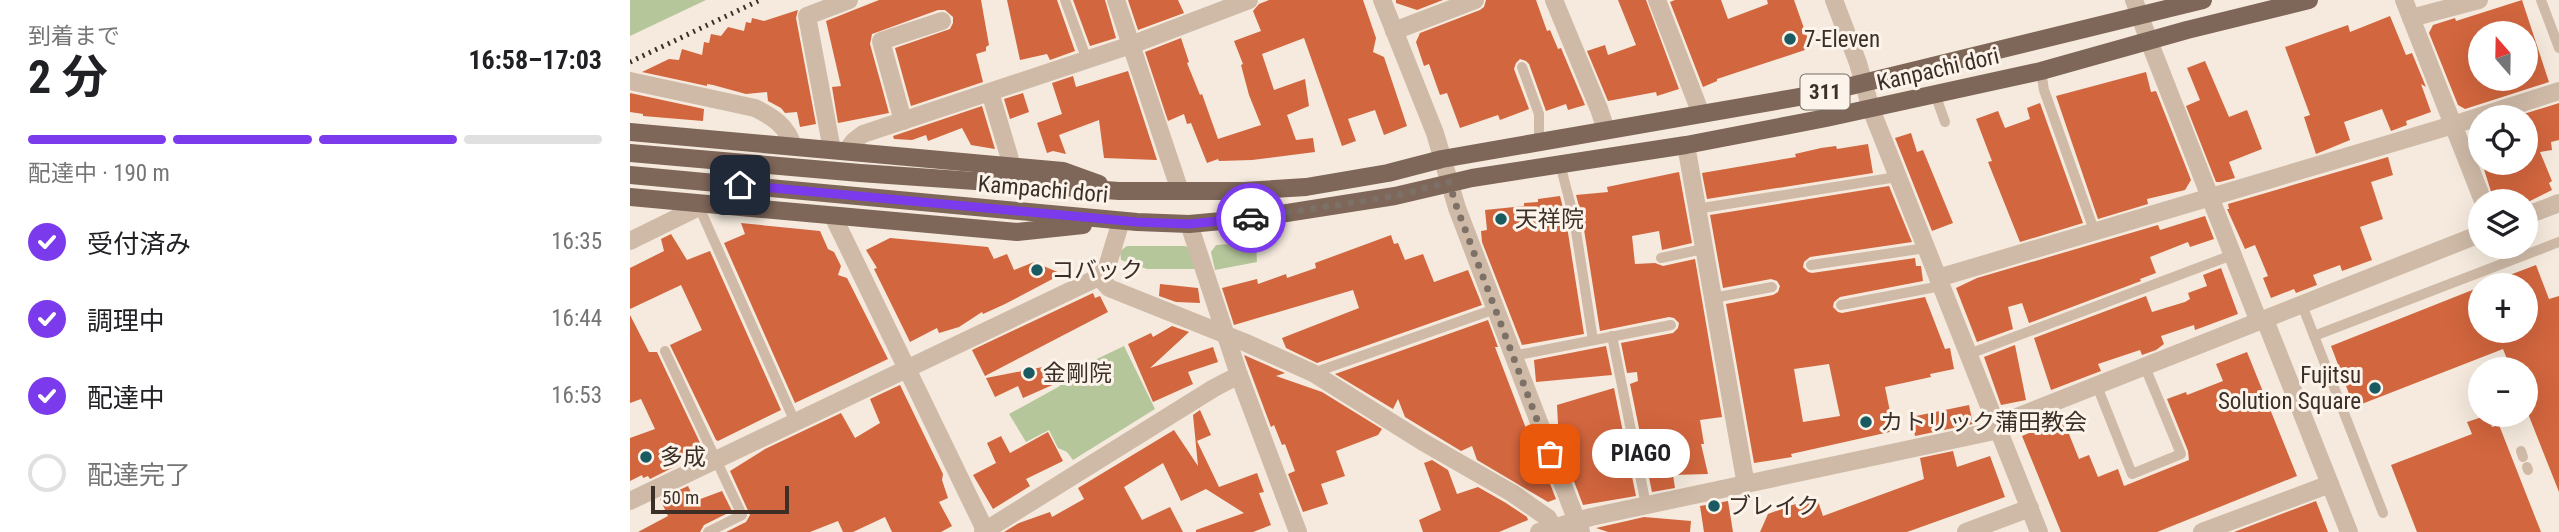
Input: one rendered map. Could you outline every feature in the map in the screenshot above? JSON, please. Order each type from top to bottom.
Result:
[{"type":"main road","name":"Kanpachi dori","points":[[1442,159],[1865,83],[2136,8],[2203,0]]},
{"type":"main road","name":"Kanpachi dori","points":[[1449,182],[1686,145],[1871,109],[2040,71],[2308,0]]},
{"type":"main road","points":[[630,132],[1063,171],[1119,191]]},
{"type":"main road","name":"Kampachi dori","points":[[630,153],[860,173],[1119,191],[1244,191],[1306,187],[1388,173],[1442,159]]},
{"type":"main road","name":"Kampachi dori","points":[[630,175],[1129,222],[1189,224],[1255,218],[1395,196],[1449,182]]},
{"type":"main road","points":[[630,197],[1017,232],[1129,222]]},
{"type":"street","points":[[849,0],[807,16],[839,151],[863,134],[1131,45],[1249,0]]},
{"type":"street","points":[[1116,0],[1180,191]]},
{"type":"street","points":[[1382,0],[1435,133],[1449,182],[1495,309],[1578,526]]},
{"type":"street","points":[[1394,32],[1475,0]]},
{"type":"street","points":[[1555,0],[1606,130]]},
{"type":"street","points":[[1657,0],[1701,114]]},
{"type":"street","points":[[1834,0],[1865,83],[1871,109],[2039,532]]},
{"type":"street","points":[[2404,0],[2478,189]]},
{"type":"street","points":[[2410,18],[2479,0]]},
{"type":"street","points":[[2136,8],[2232,255],[2349,532]]},
{"type":"street","points":[[903,121],[881,40],[942,21]]},
{"type":"street","points":[[630,81],[755,108],[773,117],[790,134],[793,146]]},
{"type":"street","points":[[1940,282],[1995,254],[2094,230],[2454,125],[2559,91]]},
{"type":"street","points":[[990,92],[1012,166]]},
{"type":"street","points":[[1686,145],[1746,485]]},
{"type":"street","points":[[2538,211],[2559,203]]},
{"type":"street","points":[[630,241],[699,205]]},
{"type":"street","points":[[833,216],[985,532],[1214,388],[1239,376]]},
{"type":"street","points":[[630,501],[1099,277],[1107,267],[1129,222]]},
{"type":"street","points":[[1189,224],[1239,376],[1296,531]]},
{"type":"street","points":[[1099,277],[1109,288],[1226,334],[1313,373],[1548,518],[1546,530],[1578,526],[1646,505],[1999,430],[2014,418],[2468,239]]},
{"type":"street","points":[[2202,532],[2330,484]]},
{"type":"street","points":[[1966,532],[2030,508]]},
{"type":"lane","points":[[1065,0],[1087,60]]},
{"type":"lane","points":[[2541,0],[2559,48]]},
{"type":"lane","points":[[1522,67],[1539,114],[1539,142]]},
{"type":"lane","points":[[2040,71],[2044,90],[2094,230]]},
{"type":"lane","points":[[1935,94],[1945,122]]},
{"type":"lane","points":[[1560,164],[1574,218],[1593,340]]},
{"type":"lane","points":[[1696,209],[1898,177]]},
{"type":"lane","points":[[699,205],[796,422]]},
{"type":"lane","points":[[2314,336],[2559,242]]},
{"type":"lane","points":[[1811,265],[1926,248]]},
{"type":"lane","points":[[1661,258],[1703,249]]},
{"type":"lane","points":[[1969,354],[2232,255]]},
{"type":"lane","points":[[1841,304],[1940,282]]},
{"type":"lane","points":[[1713,298],[1772,287]]},
{"type":"lane","points":[[2302,305],[2384,513]]},
{"type":"lane","points":[[1313,373],[1495,309]]},
{"type":"lane","points":[[1513,356],[1671,325]]},
{"type":"lane","points":[[1612,336],[1646,505]]},
{"type":"lane","points":[[665,351],[742,515],[708,532]]},
{"type":"lane","points":[[2096,386],[2132,474],[2181,454],[2145,367]]},
{"type":"green space","points":[[630,0],[706,0],[630,36]]},
{"type":"green space","points":[[1256,242],[1257,262],[1215,270],[1211,252],[1216,245]]},
{"type":"green space","points":[[1127,246],[1185,246],[1189,248],[1196,269],[1147,269],[1121,260],[1120,251]]},
{"type":"green space","points":[[1124,346],[1155,409],[1073,460],[1067,452],[1058,448],[1049,430],[1026,442],[1009,414],[1060,386],[1057,378]]},
{"type":"building","points":[[879,0],[981,0],[989,45],[986,51],[976,54],[983,82],[911,106],[895,48],[950,29],[953,17],[945,10],[938,10],[872,34],[870,44],[889,113],[838,123],[832,87],[841,86],[826,21]]},
{"type":"building","points":[[1007,0],[1057,0],[1075,51],[1050,60],[1047,54],[1020,60]]},
{"type":"building","points":[[1073,0],[1105,0],[1116,38],[1090,46]]},
{"type":"building","points":[[1128,0],[1178,0],[1184,13],[1138,30]]},
{"type":"building","points":[[1269,0],[1363,0],[1376,38],[1373,52],[1384,57],[1407,126],[1384,135],[1375,110],[1348,119],[1356,141],[1342,146],[1304,38],[1262,54],[1274,90],[1305,79],[1309,106],[1287,115],[1296,140],[1313,138],[1315,152],[1252,160],[1218,159],[1207,163],[1191,123],[1187,124],[1184,114],[1168,121],[1145,52],[1181,38],[1189,62],[1187,63],[1200,95],[1202,94],[1218,139],[1261,125],[1249,95],[1241,65],[1243,64],[1234,41],[1261,31],[1253,11],[1259,4]]},
{"type":"building","points":[[1396,0],[1443,0],[1417,10],[1396,3]]},
{"type":"building","points":[[1486,0],[1536,0],[1547,31],[1550,30],[1558,49],[1561,48],[1585,105],[1568,110],[1566,104],[1546,111],[1529,64],[1520,59],[1514,69],[1529,109],[1500,120],[1498,115],[1460,128],[1447,93],[1440,95],[1429,64],[1424,66],[1416,42],[1420,33],[1480,10]]},
{"type":"building","points":[[1618,0],[1646,0],[1679,89],[1657,96],[1656,92],[1608,101],[1587,51],[1605,45],[1608,55],[1636,45]]},
{"type":"building","points":[[1721,0],[1728,19],[1768,4],[1767,0],[1794,0],[1811,48],[1717,79],[1703,87],[1670,2]]},
{"type":"building","points":[[2522,0],[2529,21],[2468,21],[2468,91],[2521,91],[2477,105],[2468,105],[2465,109],[2458,105],[2429,33],[2433,25],[2455,18],[2456,21]]},
{"type":"building","points":[[798,10],[796,18],[816,124],[800,127],[797,112],[785,113],[768,101],[767,92],[746,94],[642,72],[669,59],[679,60],[682,49],[702,55],[704,42],[709,43],[711,34],[721,36],[728,27],[744,31],[746,22],[751,23],[752,18],[764,21]]},
{"type":"building","points":[[2390,16],[2406,55],[2412,53],[2426,87],[2421,84],[2431,112],[2406,121],[2407,125],[2391,131],[2382,109],[2344,122],[2350,140],[2316,154],[2304,117],[2310,115],[2285,47],[2348,25],[2350,32]]},
{"type":"building","points":[[2538,49],[2549,82],[2538,86]]},
{"type":"building","points":[[2205,61],[2229,117],[2247,110],[2262,149],[2229,162],[2235,178],[2220,182],[2216,182],[2186,106],[2200,100],[2187,68]]},
{"type":"building","points":[[1128,71],[1157,160],[1104,158],[1099,120],[1059,135],[1066,154],[1053,151],[1047,153],[1037,123],[1062,114],[1052,83],[1073,76],[1076,87]]},
{"type":"building","points":[[2146,72],[2151,92],[2156,91],[2191,180],[2185,190],[2147,199],[2148,204],[2098,219],[2056,96]]},
{"type":"building","points":[[630,93],[704,109],[703,121],[643,116],[630,112]]},
{"type":"building","points":[[1023,93],[1029,112],[1010,119],[1004,99]]},
{"type":"building","points":[[2040,103],[2083,223],[2020,242],[1988,162],[1992,161],[1976,119],[1998,111],[2005,128],[2030,119],[2027,108]]},
{"type":"building","points":[[2559,103],[2559,140],[2551,142],[2552,150],[2540,152],[2552,181],[2549,183],[2552,190],[2538,197],[2538,189],[2490,189],[2486,175],[2538,175],[2538,110]]},
{"type":"building","points":[[982,106],[995,149],[971,145],[962,128],[928,141],[926,135],[912,140],[894,139],[893,136]]},
{"type":"building","points":[[1911,133],[1917,152],[1923,150],[1953,223],[1932,231],[1895,138]]},
{"type":"building","points":[[1868,144],[1873,173],[1707,199],[1702,173],[1796,157],[1795,154],[1821,148],[1836,146],[1837,149]]},
{"type":"building","points":[[2388,157],[2393,175],[2371,182],[2383,219],[2360,227],[2372,260],[2342,271],[2340,265],[2313,275],[2317,285],[2296,293],[2294,289],[2271,298],[2263,278],[2268,276],[2255,245],[2245,249],[2227,209],[2228,204]]},
{"type":"building","points":[[1679,172],[1692,243],[1662,250],[1659,231],[1632,236],[1635,264],[1655,263],[1663,266],[1695,259],[1722,417],[1700,420],[1704,444],[1701,444],[1708,474],[1673,475],[1675,488],[1652,492],[1630,384],[1638,381],[1637,372],[1627,373],[1621,343],[1673,333],[1679,323],[1669,317],[1600,331],[1576,195],[1608,192],[1607,187]]},
{"type":"building","points":[[1889,186],[1912,242],[1810,257],[1803,267],[1812,273],[1915,258],[1916,266],[1921,266],[1923,281],[1840,297],[1833,307],[1842,313],[1925,297],[1945,349],[1950,348],[1954,369],[1885,387],[1894,431],[1791,454],[1792,457],[1754,463],[1726,304],[1773,295],[1778,292],[1780,286],[1777,281],[1771,279],[1723,288],[1710,215]],"holes":[[[1829,364],[1840,416],[1803,422],[1794,369]]]},
{"type":"building","points":[[1560,196],[1584,334],[1522,345],[1482,242],[1481,231],[1487,230],[1485,210],[1524,206],[1524,203],[1538,202],[1538,199]]},
{"type":"building","points":[[2205,216],[2214,239],[2190,247],[2188,242],[2150,257],[2156,273],[2029,323],[2022,303],[2008,307],[2013,329],[1977,342],[1956,288],[1977,278],[2158,225],[2160,230]]},
{"type":"building","points":[[741,223],[820,231],[828,249],[834,252],[841,266],[838,275],[847,278],[888,359],[795,403],[724,243],[745,234]]},
{"type":"building","points":[[671,234],[687,260],[710,251],[781,410],[718,441],[670,345],[702,330],[681,285],[630,309],[630,268],[664,251],[661,239]]},
{"type":"building","points":[[1391,235],[1394,244],[1398,243],[1405,260],[1423,254],[1434,282],[1468,270],[1482,305],[1317,363],[1286,348],[1282,338],[1359,308],[1353,290],[1234,325],[1222,288],[1257,279],[1258,284],[1286,274],[1287,278],[1316,268],[1315,263]]},
{"type":"building","points":[[890,238],[988,247],[994,259],[1007,254],[1014,270],[1034,262],[1062,274],[1005,304],[983,314],[982,312],[959,327],[939,333],[937,328],[910,342],[874,269],[877,268],[866,250]]},
{"type":"building","points":[[2536,265],[2549,299],[2559,296],[2559,492],[2533,427],[2538,427],[2538,357],[2506,357],[2503,349],[2482,357],[2468,357],[2468,363],[2354,407],[2331,346],[2468,292],[2468,343],[2538,343],[2538,273],[2515,273]]},
{"type":"building","points":[[2221,268],[2238,314],[2195,330],[2194,325],[2161,336],[2164,344],[2156,350],[2142,355],[2140,350],[2098,364],[2101,371],[2051,390],[2034,338],[2146,296],[2152,312],[2185,302],[2190,299],[2188,293],[2207,286],[2203,275]]},
{"type":"building","points":[[1160,284],[1198,288],[1200,303],[1176,302],[1159,296]]},
{"type":"building","points":[[1093,293],[1095,298],[1100,296],[1108,312],[985,376],[972,350]]},
{"type":"building","points":[[630,315],[649,352],[657,352],[702,447],[676,460],[678,465],[650,479],[648,476],[643,478],[642,475],[630,481],[630,438],[655,429],[641,399],[630,403]]},
{"type":"building","points":[[1488,320],[1498,347],[1495,347],[1535,454],[1538,453],[1556,499],[1548,502],[1477,460],[1472,446],[1461,451],[1405,417],[1398,399],[1393,409],[1335,374]]},
{"type":"building","points":[[1172,326],[1189,332],[1150,368],[1213,347],[1218,362],[1188,372],[1193,384],[1153,402],[1128,344],[1151,333],[1153,337]]},
{"type":"building","points":[[2015,345],[2026,400],[2001,405],[1984,357]]},
{"type":"building","points":[[1606,346],[1612,375],[1536,382],[1534,360]]},
{"type":"building","points":[[2247,352],[2297,476],[2157,532],[2061,532],[2022,436],[2063,419],[2079,459],[2089,455],[2098,477],[2118,469],[2124,486],[2189,460],[2188,451],[2167,399],[2186,392],[2187,395],[2223,381],[2216,364]]},
{"type":"building","points":[[1244,355],[1285,373],[1276,376],[1322,392],[1382,429],[1378,435],[1336,451],[1345,476],[1321,484],[1328,504],[1303,512],[1288,474],[1295,471],[1285,444],[1282,445],[1274,425],[1271,427]]},
{"type":"building","points":[[1048,366],[1057,383],[1023,398],[1018,386],[995,397],[986,378]]},
{"type":"building","points":[[900,385],[943,474],[942,480],[948,498],[939,502],[952,526],[941,532],[892,532],[885,517],[853,532],[843,532],[838,521],[810,532],[726,532],[746,522],[750,515],[730,471],[765,449],[841,413],[855,438],[880,423],[870,399]]},
{"type":"building","points":[[1614,388],[1636,496],[1583,505],[1559,442],[1557,405]]},
{"type":"building","points":[[1969,405],[1973,424],[1915,436],[1911,417]]},
{"type":"building","points":[[1200,410],[1211,435],[1197,441],[1219,487],[1257,473],[1264,492],[1259,493],[1271,525],[1253,532],[1196,532],[1244,513],[1206,489],[1181,501],[1163,463],[1124,487],[1142,520],[1170,507],[1183,532],[1004,532],[1019,523],[1050,512],[1052,517],[1084,499],[1078,488],[1174,430],[1198,466],[1193,415]]},
{"type":"building","points":[[2469,427],[2500,427],[2541,532],[2417,532],[2391,465],[2472,434]]},
{"type":"building","points":[[1048,432],[1063,461],[1026,479],[1030,486],[993,509],[973,475],[996,463],[987,443],[1001,436],[1010,453]]},
{"type":"building","points":[[1953,451],[1957,467],[1990,456],[2005,497],[1907,532],[1760,532],[1768,514],[1789,506],[1817,498],[1823,516],[1924,479],[1920,458]]},
{"type":"building","points":[[1432,460],[1448,470],[1457,494],[1478,487],[1528,520],[1499,532],[1423,532],[1419,520],[1441,510],[1424,463]]},
{"type":"building","points":[[688,486],[695,501],[722,491],[732,511],[704,525],[700,532],[638,532],[668,516],[660,499]]},
{"type":"building","points":[[1728,501],[1733,532],[1704,532],[1700,506]]},
{"type":"building","points":[[2316,501],[2328,532],[2234,532]]},
{"type":"building","points":[[1644,517],[1691,521],[1690,532],[1608,532],[1596,528]]},
{"type":"railway","points":[[630,62],[760,0]]},
{"type":"way so far","points":[[1251,218],[1395,196],[1449,182],[1550,454]]},
{"type":"place","name":"7-Eleven","points":[[1790,39]]},
{"type":"place","name":"天祥院","points":[[1501,219]]},
{"type":"place","name":"コバック","points":[[1037,270]]},
{"type":"place","name":"金剛院","points":[[1029,373]]},
{"type":"place","name":"Fujitsu Solution Square","points":[[2375,388]]},
{"type":"place","name":"カトリック蒲田教会","points":[[1866,422]]},
{"type":"place","name":"PIAGO","points":[[1550,454]]},
{"type":"place","name":"多成","points":[[646,457]]},
{"type":"place","name":"ブレイク","points":[[1714,506]]},
{"type":"route","points":[[740,185],[1137,222],[1189,224],[1251,218]]}]
